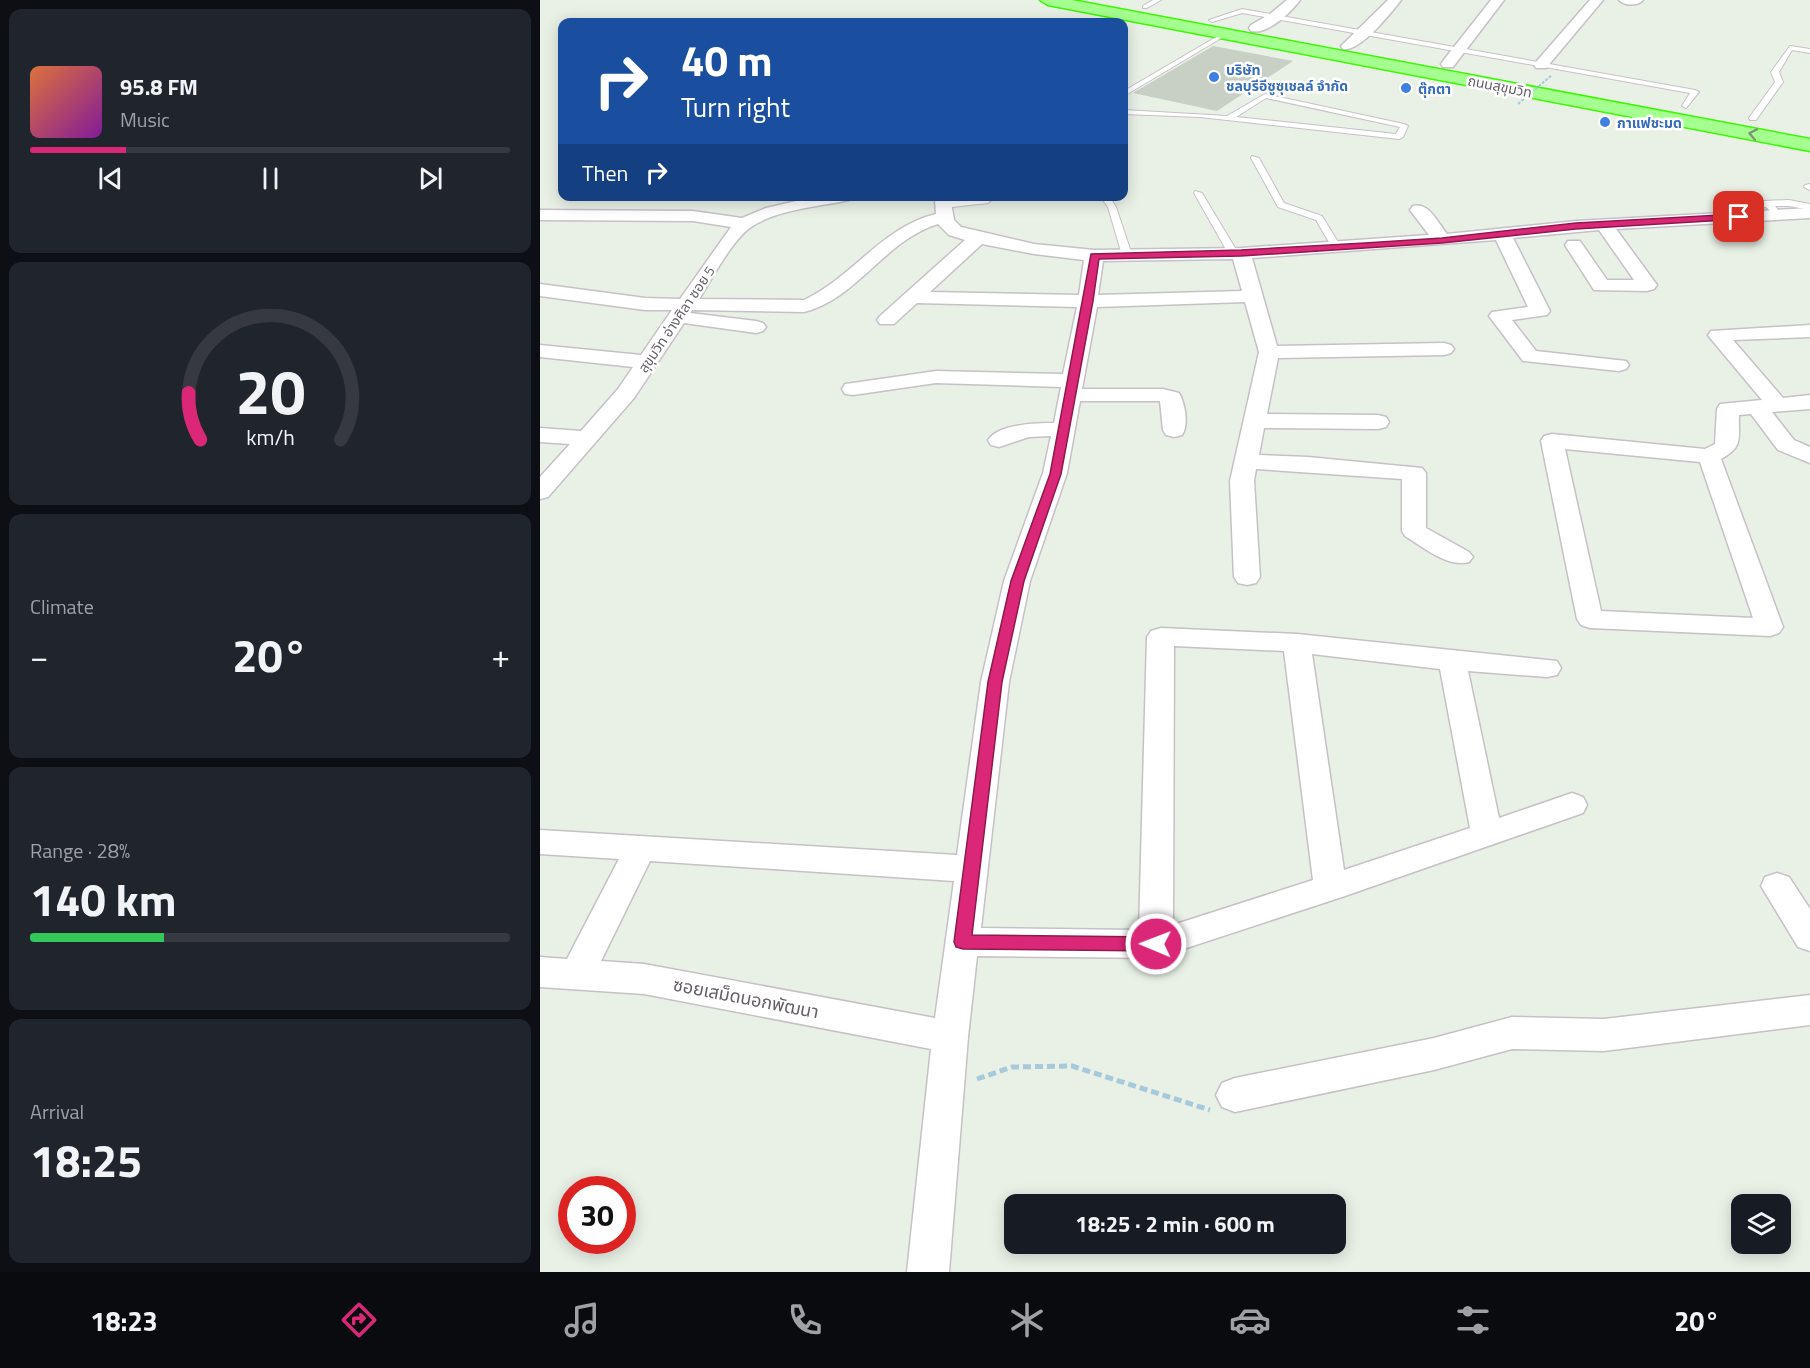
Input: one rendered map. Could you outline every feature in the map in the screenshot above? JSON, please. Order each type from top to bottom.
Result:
[{"type":"highway","name":"ถนนสุขุมวิท","points":[[1048,0],[1810,145]]},
{"type":"highway","name":"ถนนสุขุมวิท","points":[[1108,0],[1152,4],[1212,20],[1348,46],[1810,128]]},
{"type":"street","points":[[1257,28],[1275,17],[1294,0]]},
{"type":"street","points":[[1348,46],[1364,33],[1395,0]]},
{"type":"street","points":[[1448,64],[1498,0]]},
{"type":"street","points":[[1541,65],[1597,0]]},
{"type":"street","points":[[1625,0],[1637,0]]},
{"type":"street","name":"สุขุมวิท อ่างศิลา ซอย 5","points":[[540,492],[626,393],[728,242],[744,224],[772,212],[821,201]]},
{"type":"street","points":[[682,311],[810,304],[820,300],[942,206],[955,231],[1034,249],[1094,256],[1237,253],[1502,234],[1617,243]]},
{"type":"street","points":[[1419,210],[1442,240]]},
{"type":"street","points":[[1574,240],[1604,225],[1773,210],[1810,213]]},
{"type":"street","points":[[540,215],[693,216],[744,224]]},
{"type":"street","points":[[1574,240],[1601,286],[1647,285],[1604,225]]},
{"type":"street","points":[[1502,234],[1540,311],[1499,316],[1530,357],[1619,365]]},
{"type":"street","points":[[886,320],[978,238]]},
{"type":"street","points":[[1237,253],[1253,296],[1269,352],[1242,481],[1246,577]]},
{"type":"street","points":[[928,1272],[950,1036],[995,682],[1017,581],[1055,474],[1088,301],[1094,256]]},
{"type":"street","points":[[540,290],[645,304],[756,327]]},
{"type":"street","points":[[913,297],[1088,301],[1253,296]]},
{"type":"street","points":[[1810,331],[1718,335],[1766,405],[1786,445],[1810,456]]},
{"type":"street","points":[[1269,352],[1444,349]]},
{"type":"street","points":[[540,351],[647,363]]},
{"type":"street","points":[[853,389],[936,377],[1171,398],[1174,430]]},
{"type":"street","points":[[1709,456],[1770,627],[1590,619],[1552,441],[1709,456],[1726,447],[1728,409],[1810,402]]},
{"type":"street","points":[[1254,421],[1378,422]]},
{"type":"street","points":[[999,440],[1026,430],[1064,429]]},
{"type":"street","points":[[540,435],[589,438]]},
{"type":"street","points":[[1246,462],[1308,464],[1414,473],[1414,531],[1460,557]]},
{"type":"street","points":[[1156,944],[1161,637],[1297,643],[1452,661],[1547,668]]},
{"type":"street","points":[[1297,643],[1330,888]]},
{"type":"street","points":[[1452,661],[1487,834]]},
{"type":"street","points":[[963,942],[1156,944],[1330,888],[1572,805]]},
{"type":"street","points":[[540,842],[972,869]]},
{"type":"street","points":[[577,974],[640,849]]},
{"type":"street","points":[[1777,886],[1810,937]]},
{"type":"street","name":"ซอยเสม็ดนอกพัฒนา","points":[[540,972],[644,979],[950,1036]]},
{"type":"street","points":[[1224,1103],[1434,1054],[1512,1033],[1604,1035],[1810,1010]]},
{"type":"lane","points":[[1212,20],[1242,11],[1695,92],[1686,106]]},
{"type":"lane","points":[[1128,92],[1225,34]]},
{"type":"lane","points":[[1753,118],[1779,81],[1775,72],[1790,48],[1810,51]]},
{"type":"lane","points":[[1128,112],[1230,118],[1400,137],[1404,126],[1265,96],[1230,118]]},
{"type":"lane","points":[[1316,115],[1325,109]]},
{"type":"lane","points":[[1300,126],[1308,120]]},
{"type":"lane","points":[[1255,158],[1281,205],[1319,218],[1336,247]]},
{"type":"lane","points":[[1198,193],[1237,253]]},
{"type":"lane","points":[[942,206],[980,201]]},
{"type":"lane","points":[[1108,201],[1112,207],[1127,255]]},
{"type":"lane","points":[[1740,205],[1773,210],[1789,203],[1810,207]]},
{"type":"path","points":[[1518,104],[1552,75]]},
{"type":"path","points":[[945,1090],[1012,1067],[1072,1066],[1224,1103]]},
{"type":"building","name":"บริษัท ชลบุรีอีซูซุเชลล์ จำกัด","points":[[1213,46],[1293,61],[1217,111],[1133,93]]},
{"type":"place","name":"บริษัท ชลบุรีอีซูซุเชลล์ จำกัด","points":[[1214,77]]},
{"type":"place","name":"ตุ๊กตา","points":[[1406,88]]},
{"type":"place","name":"กาแฟชะมด","points":[[1605,122]]},
{"type":"route","points":[[1156,944],[963,942],[995,682],[1017,581],[1055,474],[1074,381],[1094,256],[1241,253],[1365,246],[1576,226],[1739,217]]}]
